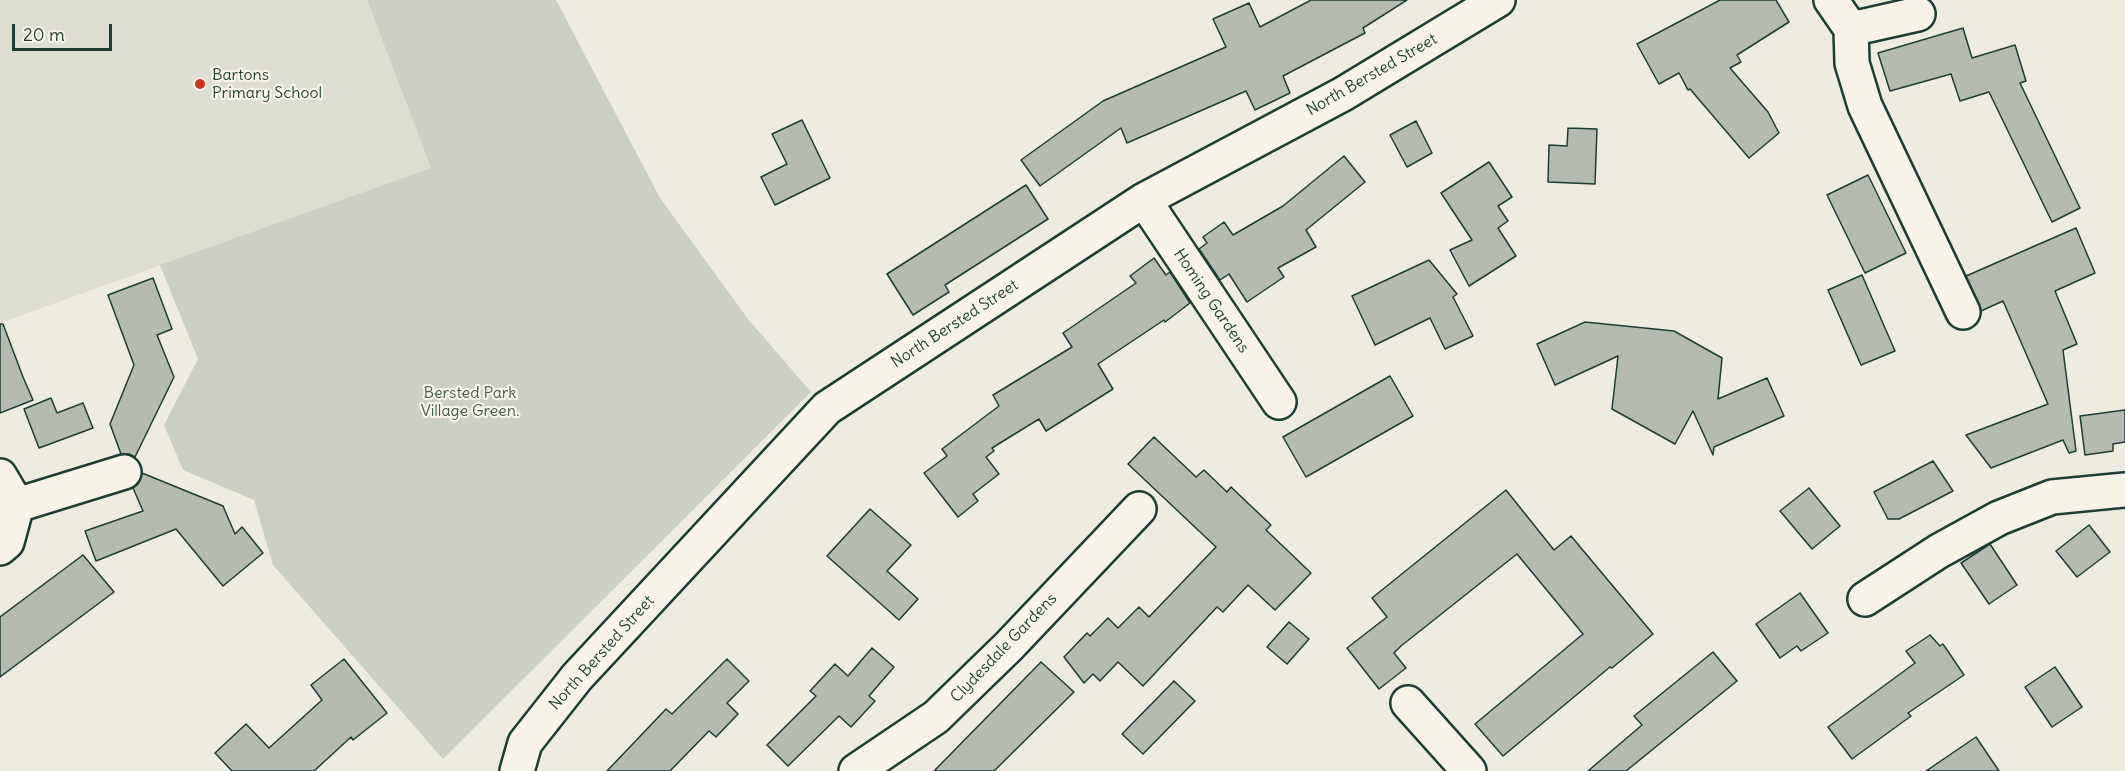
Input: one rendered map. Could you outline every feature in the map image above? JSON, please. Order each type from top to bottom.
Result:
[{"type":"street","name":"North Bersted Street","points":[[517,771],[525,743],[577,677],[827,408],[1144,200],[1343,94],[1498,0]]},
{"type":"street","points":[[1831,0],[1851,29],[1852,63],[1865,106],[1963,312]]},
{"type":"street","points":[[1851,29],[1918,14]]},
{"type":"street","name":"Homing Gardens","points":[[1144,200],[1279,402]]},
{"type":"street","points":[[17,505],[124,472]]},
{"type":"street","points":[[0,476],[17,505],[7,542],[0,548]]},
{"type":"street","points":[[1865,599],[1939,551],[1999,518],[2052,497],[2125,490]]},
{"type":"street","name":"Clydesdale Gardens","points":[[856,771],[936,717],[1009,646],[1139,509]]},
{"type":"street","points":[[1408,704],[1469,771]]},
{"type":"shaded area","name":"Bartons Primary School","points":[[0,0],[367,0],[431,168],[0,323]]},
{"type":"green space","name":"Bersted Park Village Green.","points":[[367,0],[556,0],[660,198],[748,319],[811,392],[443,759],[273,565],[254,500],[183,470],[164,425],[198,359],[160,265],[431,168]]},
{"type":"building","points":[[1311,0],[1407,0],[1363,28],[1365,33],[1283,76],[1290,93],[1255,110],[1246,91],[1127,143],[1121,128],[1040,186],[1021,160],[1103,101],[1226,47],[1213,19],[1249,3],[1260,27]]},
{"type":"building","points":[[1720,0],[1776,0],[1789,22],[1737,55],[1741,62],[1730,68],[1768,112],[1779,133],[1749,158],[1690,89],[1688,90],[1679,73],[1659,84],[1637,44]]},
{"type":"building","points":[[1963,28],[1972,58],[2015,45],[2026,81],[2020,83],[2080,208],[2052,222],[1989,92],[1960,101],[1951,74],[1890,91],[1878,53]]},
{"type":"building","points":[[802,120],[830,178],[775,205],[761,177],[787,164],[772,134]]},
{"type":"building","points":[[1416,121],[1432,153],[1407,167],[1390,135]]},
{"type":"building","points":[[1568,128],[1597,129],[1595,184],[1548,182],[1549,145],[1567,146]]},
{"type":"building","points":[[1344,156],[1365,182],[1306,230],[1316,247],[1278,268],[1284,277],[1247,302],[1229,274],[1220,280],[1199,249],[1207,243],[1203,237],[1224,222],[1233,235],[1283,206]]},
{"type":"building","points":[[1489,162],[1512,197],[1498,206],[1508,221],[1498,228],[1516,256],[1469,286],[1450,250],[1472,240],[1441,193]]},
{"type":"building","points":[[1868,175],[1906,253],[1865,273],[1827,195]]},
{"type":"building","points":[[1026,185],[1048,219],[945,285],[949,292],[913,315],[887,274]]},
{"type":"building","points":[[2076,228],[2095,273],[2055,291],[2077,344],[2063,350],[2076,451],[2069,453],[2063,440],[1991,468],[1966,435],[2048,404],[2003,301],[1981,311],[1966,276]]},
{"type":"building","points":[[1154,258],[1166,275],[1170,272],[1190,303],[1165,322],[1164,320],[1098,364],[1113,389],[1046,431],[1039,419],[992,448],[994,451],[986,457],[999,474],[973,494],[978,501],[958,517],[924,473],[947,456],[942,449],[999,406],[993,395],[1072,347],[1063,333],[1136,283],[1130,276]]},
{"type":"building","points":[[1429,260],[1457,294],[1453,297],[1473,336],[1445,349],[1430,318],[1375,345],[1352,296]]},
{"type":"building","points":[[1862,275],[1895,351],[1861,365],[1828,290]]},
{"type":"building","points":[[153,278],[172,329],[157,335],[174,377],[135,457],[121,454],[110,424],[134,365],[108,295]]},
{"type":"building","points":[[1585,322],[1674,331],[1722,358],[1718,399],[1767,378],[1784,416],[1714,447],[1713,455],[1693,411],[1675,444],[1612,409],[1618,356],[1555,385],[1537,344]]},
{"type":"building","points":[[0,324],[3,324],[33,400],[0,413]]},
{"type":"building","points":[[1390,376],[1413,416],[1306,477],[1283,437]]},
{"type":"building","points":[[51,398],[57,413],[83,403],[93,428],[39,448],[24,409]]},
{"type":"building","points":[[2125,410],[2125,442],[2113,444],[2113,451],[2085,455],[2080,416]]},
{"type":"building","points":[[1154,437],[1196,477],[1204,470],[1227,492],[1231,487],[1271,525],[1266,530],[1311,573],[1275,610],[1248,585],[1223,612],[1217,607],[1143,686],[1118,662],[1100,681],[1093,674],[1084,683],[1064,657],[1087,633],[1090,636],[1108,618],[1118,628],[1139,607],[1149,617],[1216,547],[1128,464]]},
{"type":"building","points":[[1933,461],[1953,491],[1899,519],[1888,519],[1874,492]]},
{"type":"building","points":[[142,473],[223,506],[235,534],[242,527],[263,553],[223,586],[176,529],[96,561],[85,531],[143,511],[133,488],[138,484]]},
{"type":"building","points":[[1809,488],[1840,526],[1812,549],[1780,511]]},
{"type":"building","points":[[1506,490],[1554,550],[1571,536],[1653,634],[1503,756],[1475,724],[1583,634],[1517,554],[1401,646],[1394,653],[1406,668],[1379,689],[1347,648],[1387,617],[1372,598]]},
{"type":"building","points":[[870,509],[911,545],[887,571],[918,599],[899,620],[827,556]]},
{"type":"building","points":[[2089,525],[2110,552],[2077,577],[2056,551]]},
{"type":"building","points":[[1990,544],[2017,585],[1989,604],[1961,563]]},
{"type":"building","points":[[83,555],[114,592],[0,677],[0,617]]},
{"type":"building","points":[[1800,593],[1828,633],[1801,651],[1797,646],[1780,658],[1756,624]]},
{"type":"building","points":[[1289,622],[1309,639],[1287,664],[1267,647]]},
{"type":"building","points":[[1930,635],[1940,646],[1943,644],[1964,675],[1908,713],[1911,716],[1852,759],[1828,727],[1915,663],[1906,651]]},
{"type":"building","points":[[872,648],[894,667],[869,696],[875,701],[851,727],[839,716],[788,766],[767,745],[816,696],[810,691],[835,664],[848,676]]},
{"type":"building","points":[[1713,652],[1737,681],[1626,771],[1588,771],[1642,725],[1634,716]]},
{"type":"building","points":[[344,659],[387,713],[353,740],[351,737],[314,771],[232,771],[215,753],[246,724],[269,748],[322,700],[311,685]]},
{"type":"building","points":[[727,659],[749,681],[727,703],[738,714],[716,737],[709,731],[670,771],[607,771],[666,709],[672,714]]},
{"type":"building","points":[[1041,662],[1074,692],[994,771],[934,771]]},
{"type":"building","points":[[2055,667],[2082,707],[2052,727],[2025,687]]},
{"type":"building","points":[[1174,681],[1195,701],[1143,754],[1122,734]]},
{"type":"building","points":[[1976,737],[1999,771],[1926,771]]},
{"type":"place","name":"Bartons Primary School","points":[[200,84]]}]
